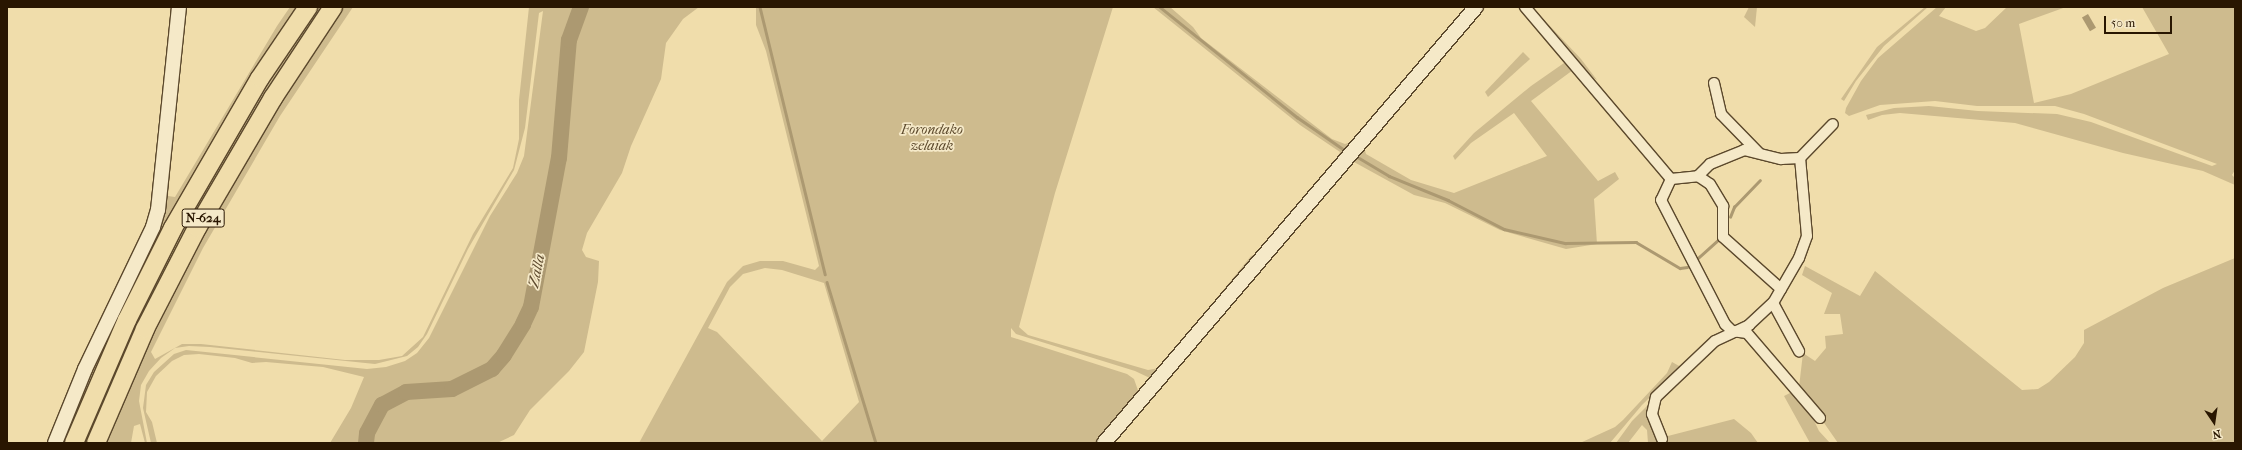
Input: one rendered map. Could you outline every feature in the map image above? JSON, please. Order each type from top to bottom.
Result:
[{"type":"highway","name":"N-624","points":[[74,443],[127,320],[173,228],[260,78],[308,7]]},
{"type":"highway","name":"N-624","points":[[96,443],[145,329],[197,228],[265,111],[333,7]]},
{"type":"street","points":[[55,443],[85,369],[153,227],[158,210],[179,7]]},
{"type":"street","points":[[1104,443],[1476,7]]},
{"type":"street","points":[[1525,7],[1671,179]]},
{"type":"street","points":[[1714,83],[1721,114],[1759,153]]},
{"type":"street","points":[[1671,179],[1698,176],[1710,164],[1744,150],[1781,159],[1800,158],[1832,124]]},
{"type":"street","points":[[1662,439],[1652,414],[1656,397],[1715,341],[1732,331],[1750,324],[1773,303],[1780,288],[1799,258],[1807,236],[1800,158]]},
{"type":"street","points":[[1698,176],[1710,184],[1723,206],[1723,237],[1780,288]]},
{"type":"street","points":[[1671,179],[1661,200],[1667,216],[1725,324],[1732,331],[1747,333],[1820,418]]},
{"type":"street","points":[[1773,303],[1799,351]]},
{"type":"green space","points":[[182,7],[186,7],[168,196],[175,197],[277,26],[290,7],[297,7],[231,109],[174,209],[114,327],[66,443],[60,443],[72,410],[154,236]]},
{"type":"green space","points":[[316,7],[326,7],[221,169],[188,227],[90,443],[81,443],[121,348],[214,165]]},
{"type":"green space","points":[[344,7],[353,7],[280,116],[203,248],[151,352],[155,359],[182,344],[201,344],[345,360],[379,360],[402,356],[423,337],[473,234],[513,168],[519,139],[519,100],[529,7],[699,7],[683,19],[666,43],[661,79],[631,146],[622,173],[587,233],[582,250],[586,257],[599,261],[598,282],[584,352],[569,371],[530,410],[514,435],[497,443],[330,443],[351,408],[364,377],[323,367],[266,362],[252,363],[235,358],[199,354],[184,355],[172,361],[156,376],[147,392],[146,412],[152,422],[157,443],[151,443],[143,408],[146,385],[154,372],[174,354],[186,350],[367,369],[386,367],[405,361],[417,353],[429,338],[490,216],[517,173],[524,156],[543,11],[539,13],[525,128],[514,170],[468,249],[427,334],[418,347],[407,356],[375,364],[210,347],[189,346],[175,348],[161,358],[149,371],[141,385],[139,401],[147,443],[145,443],[140,424],[134,426],[131,443],[107,443],[140,361],[227,192],[315,47]]},
{"type":"green space","name":"Forondako zelaiak","points":[[756,7],[1113,7],[1055,193],[1019,327],[1028,335],[1148,370],[1160,368],[1251,256],[1256,254],[1335,163],[1340,152],[1300,125],[1153,7],[1170,7],[1193,27],[1201,38],[1332,139],[1345,144],[1355,141],[1466,7],[1472,7],[1152,379],[1135,371],[1016,334],[1011,328],[1011,337],[1127,374],[1134,379],[1140,396],[1100,443],[639,443],[727,282],[743,266],[760,261],[783,261],[815,270],[819,266],[766,51],[756,25]],"holes":[[[765,268],[782,270],[824,283],[859,402],[822,441],[717,332],[708,328],[730,287],[743,274]]]},
{"type":"green space","points":[[1481,7],[1485,7],[1364,147],[1366,154],[1411,180],[1454,193],[1547,156],[1514,113],[1471,143],[1455,160],[1453,156],[1474,133],[1531,86],[1564,63],[1517,7],[1521,7],[1573,70],[1531,101],[1598,181],[1615,172],[1619,179],[1594,199],[1597,244],[1566,249],[1500,230],[1445,203],[1414,195],[1354,162],[1114,443],[1110,443]]},
{"type":"green space","points":[[1528,7],[1532,7],[1581,59],[1597,80],[1590,76]]},
{"type":"green space","points":[[1749,7],[1757,7],[1755,27],[1744,17]]},
{"type":"green space","points":[[1925,7],[1928,7],[1884,46],[1856,81],[1844,101],[1841,99],[1877,47]]},
{"type":"green space","points":[[1937,7],[1946,7],[1939,16],[1976,31],[1985,28],[2007,7],[2066,7],[2019,24],[2034,103],[2071,94],[2169,54],[2142,7],[2235,7],[2235,170],[2232,175],[2235,178],[2235,185],[2203,171],[2123,153],[2015,123],[1900,113],[1882,115],[1868,120],[1866,115],[1894,108],[1929,106],[1978,111],[2057,114],[2091,122],[2212,166],[2217,164],[2084,114],[2055,106],[1977,106],[1935,101],[1880,105],[1849,116],[1845,113],[1846,108],[1861,81],[1878,58]]},
{"type":"green space","points":[[1523,52],[1530,59],[1488,97],[1485,92]]},
{"type":"green space","points":[[2235,258],[2235,443],[1838,443],[1799,387],[1803,353],[1815,361],[1826,348],[1825,336],[1843,334],[1840,314],[1824,314],[1832,293],[1802,275],[1805,266],[1860,296],[1875,271],[2022,390],[2038,389],[2049,382],[2075,357],[2084,343],[2084,330],[2163,288]]},
{"type":"green space","points":[[1672,362],[1681,367],[1642,405],[1610,443],[1580,443],[1615,427],[1623,420],[1667,373]]},
{"type":"green space","points":[[1794,391],[1807,406],[1819,431],[1830,443],[1810,443],[1784,396]]},
{"type":"green space","points":[[1650,403],[1664,437],[1734,419],[1751,433],[1758,443],[1648,443],[1647,430],[1642,425],[1628,443],[1616,443],[1632,421]]},
{"type":"shaded area","points":[[2088,14],[2096,28],[2090,31],[2082,18]]},
{"type":"waterway","name":"Zalla","points":[[366,443],[367,433],[382,405],[406,392],[452,389],[492,369],[504,355],[523,324],[531,307],[559,158],[569,40],[581,7]]},
{"type":"waterway","points":[[760,7],[825,274]]},
{"type":"waterway","points":[[1160,7],[1297,117],[1346,151]]},
{"type":"waterway","points":[[1356,156],[1389,176],[1448,200],[1504,229],[1565,243],[1636,242],[1680,268],[1687,267]]},
{"type":"waterway","points":[[1730,217],[1734,207],[1760,180]]},
{"type":"waterway","points":[[1698,258],[1717,241]]},
{"type":"waterway","points":[[827,282],[876,443]]}]
